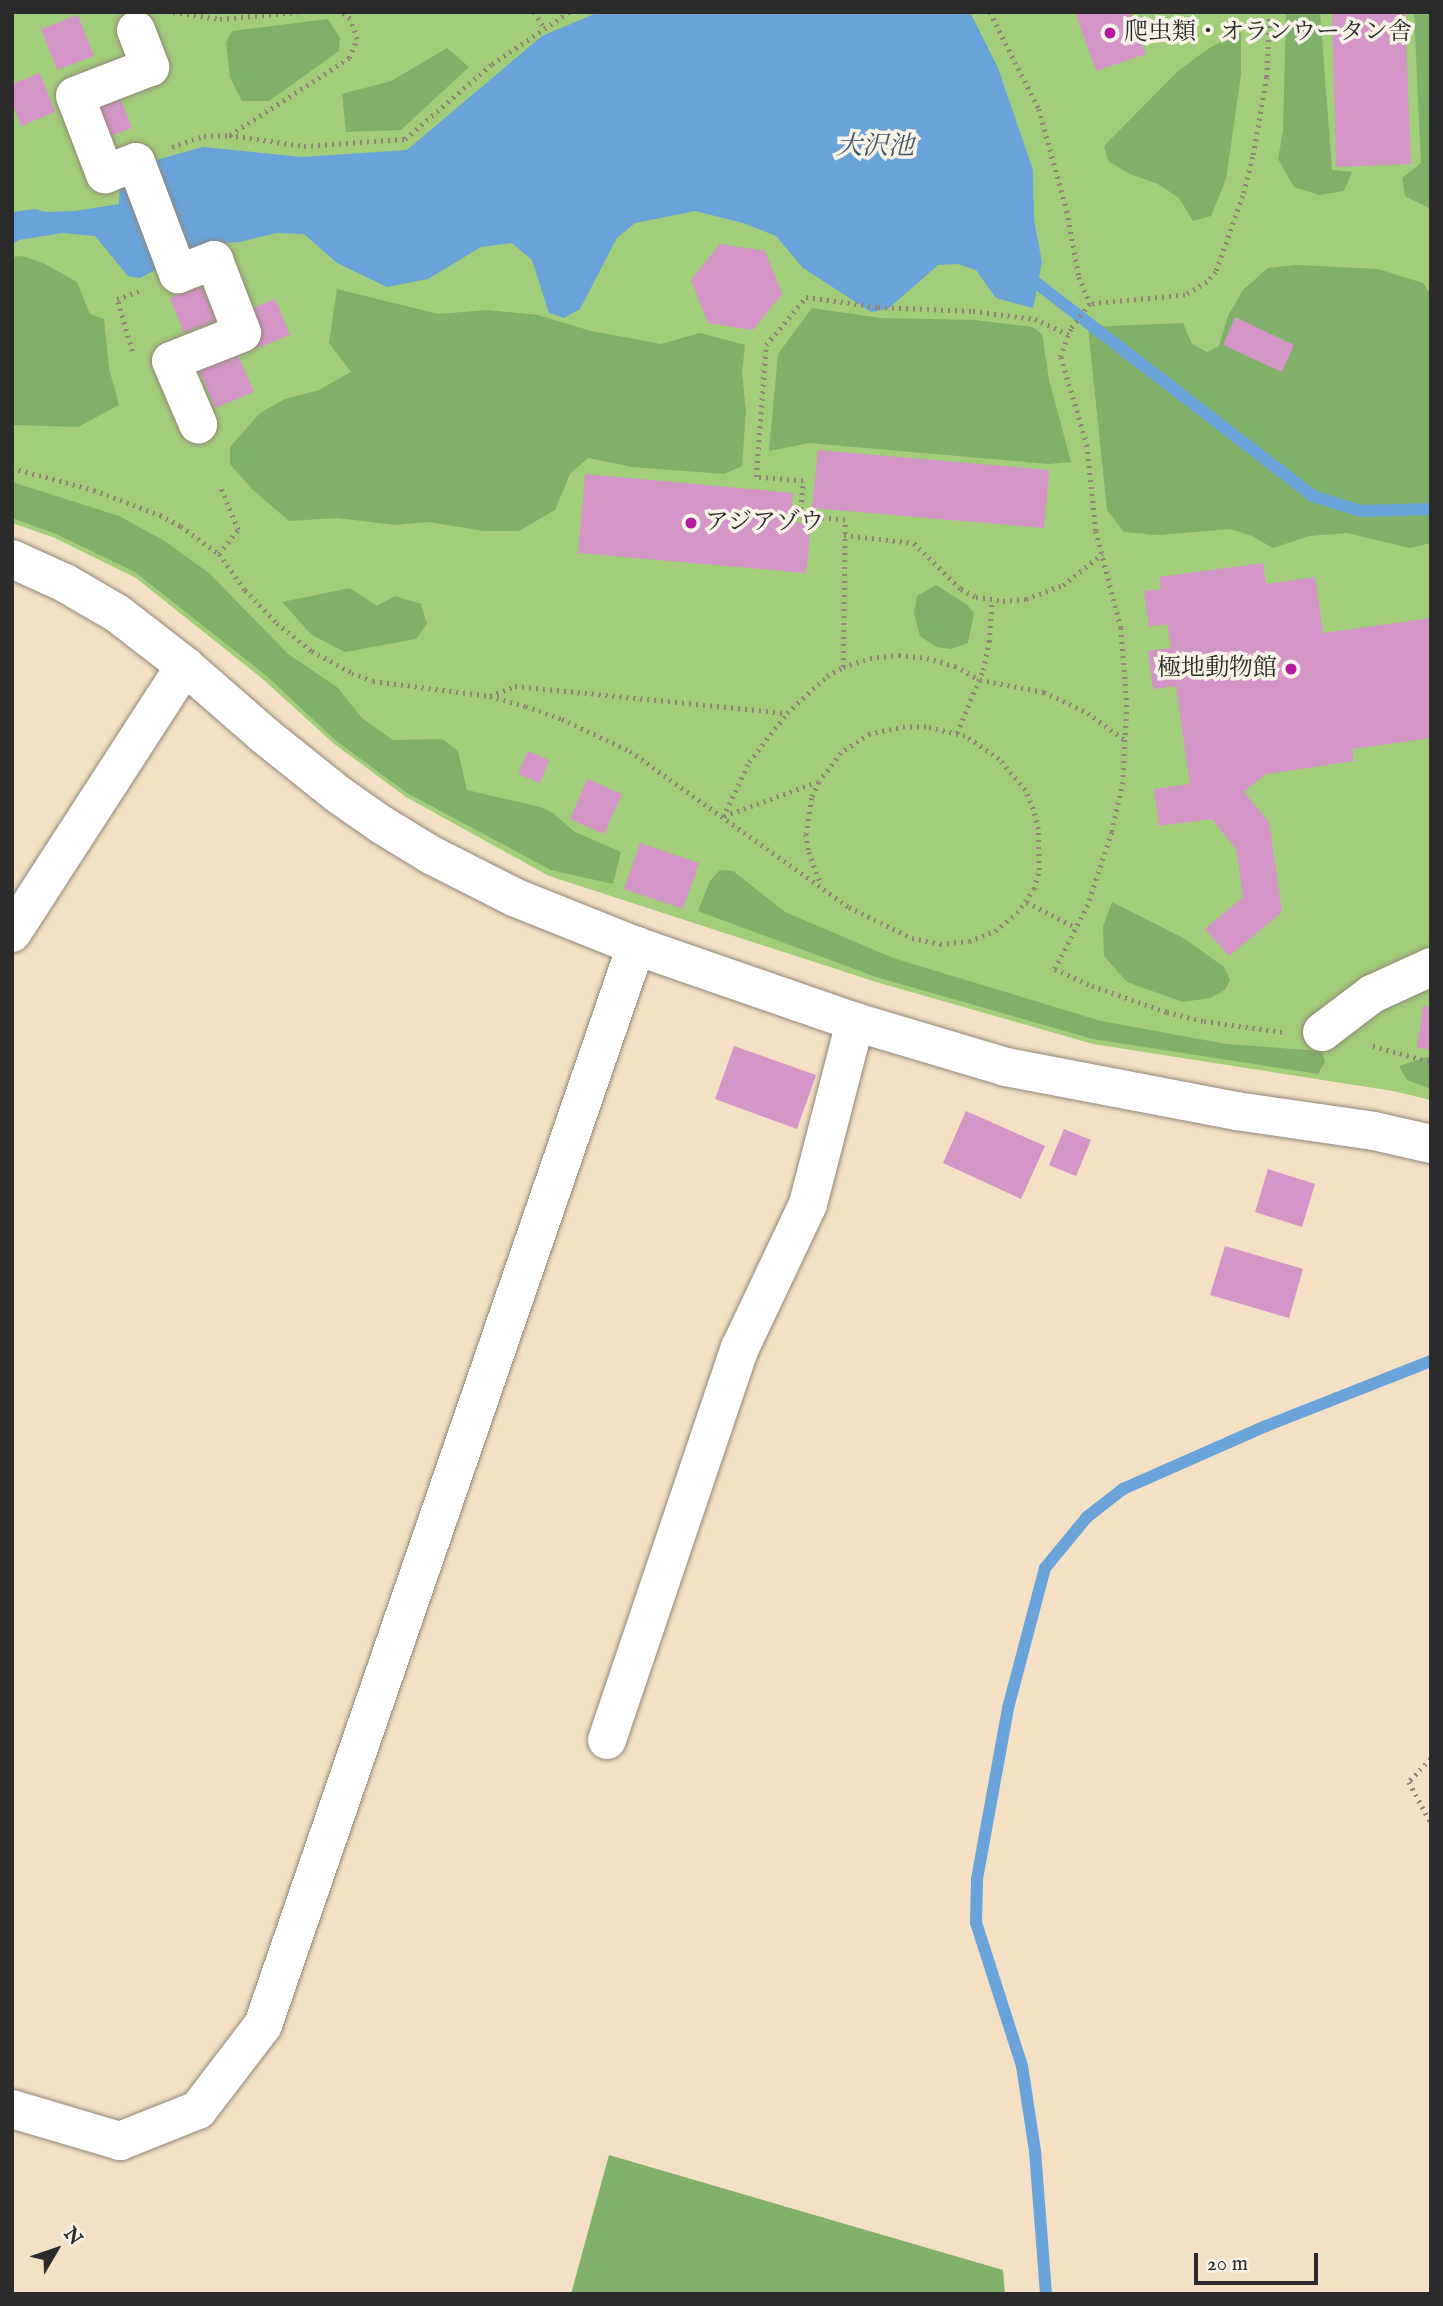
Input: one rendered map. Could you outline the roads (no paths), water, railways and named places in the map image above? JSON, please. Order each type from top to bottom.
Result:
[{"type":"street","points":[[136,30],[150,67],[75,96],[105,174],[136,162],[178,274],[214,260],[242,333],[171,361],[198,424]]},
{"type":"street","points":[[12,559],[65,583],[118,614],[185,666],[264,735],[339,795],[382,825],[433,856],[516,898],[636,946],[856,1022],[1006,1067],[1236,1111],[1374,1131],[1431,1144]]},
{"type":"street","points":[[12,933],[185,666]]},
{"type":"street","points":[[12,2109],[120,2141],[198,2110],[264,2025],[636,946]]},
{"type":"street","points":[[1322,1032],[1372,994],[1431,967]]},
{"type":"street","points":[[607,1740],[740,1348],[808,1204],[856,1022]]},
{"type":"water","name":"大沢池","points":[[599,12],[970,12],[998,68],[1033,170],[1034,220],[1042,262],[1033,308],[996,298],[976,270],[958,264],[938,265],[888,309],[871,312],[803,268],[776,236],[743,223],[695,211],[635,223],[617,238],[580,309],[564,318],[549,313],[532,260],[512,243],[481,247],[428,279],[387,287],[337,263],[304,234],[277,233],[240,242],[206,244],[140,278],[128,276],[95,236],[62,233],[19,240],[12,245],[12,212],[35,209],[45,212],[75,211],[119,204],[120,180],[149,162],[203,147],[302,157],[407,150],[542,36]]},
{"type":"waterway","points":[[1026,275],[1313,496],[1361,511],[1431,509]]},
{"type":"waterway","points":[[1046,2294],[1035,2151],[1022,2066],[976,1923],[977,1879],[1008,1708],[1045,1568],[1087,1517],[1123,1489],[1266,1426],[1431,1361]]},
{"type":"place","name":"爬虫類・オランウータン舎","points":[[1110,33]]},
{"type":"place","name":"アジアゾウ","points":[[691,523]]},
{"type":"place","name":"極地動物館","points":[[1291,669]]}]
